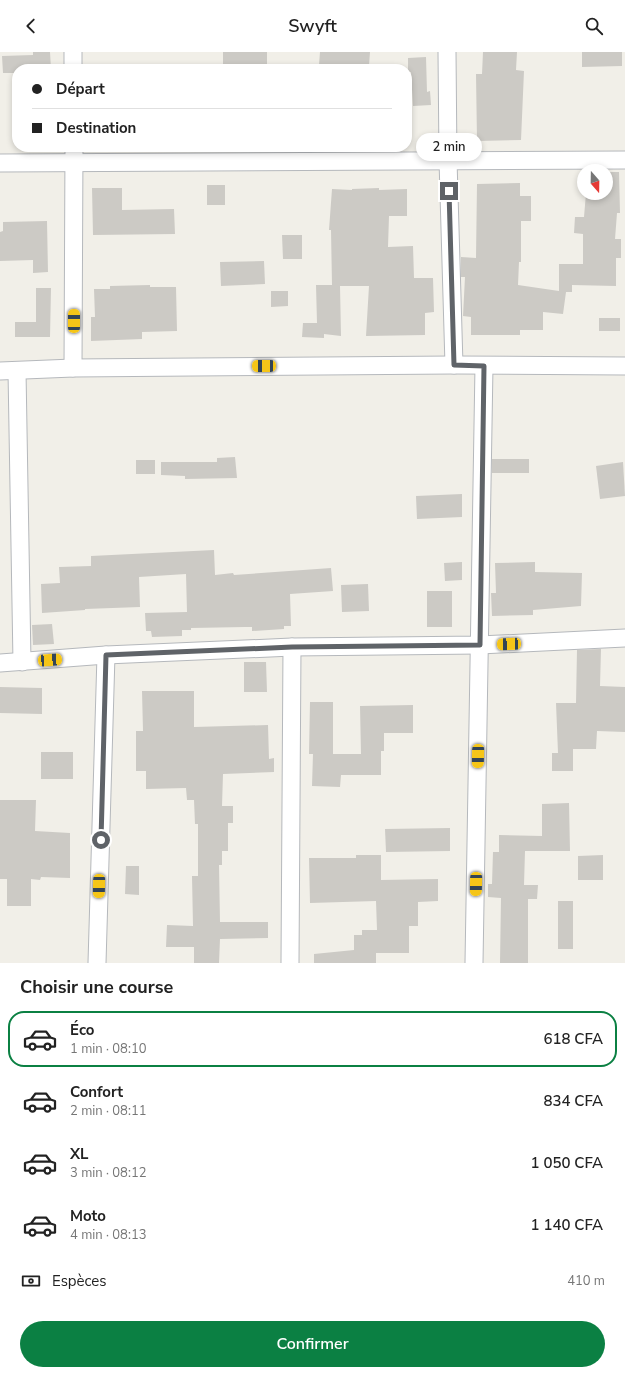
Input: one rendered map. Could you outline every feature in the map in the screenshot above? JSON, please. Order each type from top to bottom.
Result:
[{"type":"street","points":[[73,52],[74,64]]},
{"type":"street","points":[[447,52],[448,160],[454,365]]},
{"type":"street","points":[[74,155],[74,368]]},
{"type":"street","points":[[0,163],[74,155],[448,160],[625,160]]},
{"type":"street","points":[[0,370],[454,365],[625,366]]},
{"type":"street","points":[[474,963],[484,366]]},
{"type":"street","points":[[17,371],[22,662]]},
{"type":"street","points":[[0,663],[106,655],[292,647],[480,645],[625,638]]},
{"type":"street","points":[[290,963],[292,647]]},
{"type":"street","points":[[97,963],[106,655]]},
{"type":"building","points":[[33,52],[50,52],[51,64],[12,64],[12,73],[3,73],[2,56],[33,55]]},
{"type":"building","points":[[223,52],[267,52],[267,64],[223,64]]},
{"type":"building","points":[[320,52],[370,52],[369,64],[319,64]]},
{"type":"building","points":[[483,52],[517,52],[516,70],[524,71],[521,140],[477,141],[476,74],[482,74]]},
{"type":"building","points":[[582,52],[622,52],[622,66],[582,67]]},
{"type":"building","points":[[426,57],[427,92],[430,91],[431,105],[413,106],[412,64],[408,64],[408,58]]},
{"type":"building","points":[[613,172],[619,172],[620,213],[617,213],[615,239],[621,239],[621,258],[616,258],[616,286],[572,285],[572,292],[566,292],[563,314],[543,312],[543,330],[520,330],[520,335],[471,335],[471,317],[463,316],[465,277],[461,277],[461,257],[476,258],[477,184],[520,183],[520,196],[531,196],[531,221],[521,221],[521,262],[519,262],[518,285],[559,291],[559,264],[583,264],[583,234],[574,233],[575,217],[584,217],[585,200],[613,200]]},
{"type":"building","points":[[207,185],[225,185],[225,205],[207,205]]},
{"type":"building","points":[[92,188],[122,188],[122,210],[174,209],[175,234],[93,235]]},
{"type":"building","points":[[379,188],[379,190],[407,189],[407,216],[389,216],[388,247],[413,246],[414,278],[433,278],[434,312],[425,313],[425,335],[366,336],[369,286],[340,286],[341,336],[324,334],[324,338],[302,337],[303,323],[317,323],[316,285],[332,285],[331,230],[329,230],[332,189],[352,190]]},
{"type":"building","points":[[47,221],[48,272],[33,273],[33,260],[0,261],[0,232],[3,231],[3,222]]},
{"type":"building","points":[[282,235],[302,235],[302,259],[283,259]]},
{"type":"building","points":[[264,261],[265,284],[221,286],[220,262]]},
{"type":"building","points":[[150,285],[150,287],[176,287],[177,331],[142,332],[142,339],[91,341],[91,317],[95,317],[94,289],[110,289],[110,286]]},
{"type":"building","points":[[36,288],[51,288],[50,337],[15,337],[15,322],[36,322]]},
{"type":"building","points":[[271,291],[288,291],[288,306],[271,307]]},
{"type":"building","points":[[599,318],[620,318],[620,331],[599,331]]},
{"type":"building","points":[[235,457],[237,478],[185,479],[185,476],[161,475],[161,462],[217,462],[217,458]]},
{"type":"building","points":[[492,459],[529,459],[529,473],[492,473]]},
{"type":"building","points":[[136,460],[155,460],[155,474],[136,474]]},
{"type":"building","points":[[623,462],[625,496],[600,499],[596,466]]},
{"type":"building","points":[[462,494],[462,517],[417,519],[416,496]]},
{"type":"building","points":[[214,550],[215,575],[331,568],[333,591],[290,594],[291,626],[284,626],[284,629],[252,631],[252,627],[191,628],[191,630],[182,630],[182,636],[152,637],[151,631],[146,631],[145,613],[187,612],[186,574],[139,577],[140,607],[85,609],[42,613],[41,584],[60,583],[59,567],[91,566],[91,556]]},
{"type":"building","points":[[462,562],[462,580],[445,581],[444,563]]},
{"type":"building","points":[[535,562],[535,572],[582,573],[581,606],[533,610],[533,615],[492,616],[491,593],[496,593],[495,563]]},
{"type":"building","points":[[368,584],[369,611],[342,612],[341,585]]},
{"type":"building","points":[[427,591],[452,591],[452,627],[427,627]]},
{"type":"building","points":[[52,624],[54,644],[33,645],[32,625]]},
{"type":"building","points":[[601,649],[600,686],[625,687],[625,732],[597,731],[596,749],[573,749],[573,771],[552,771],[552,753],[558,753],[556,703],[576,703],[577,650]]},
{"type":"building","points":[[244,662],[266,662],[267,692],[244,692]]},
{"type":"building","points":[[0,687],[42,688],[42,714],[0,713]]},
{"type":"building","points":[[142,691],[194,691],[194,727],[268,725],[269,759],[274,758],[274,772],[223,774],[222,806],[233,806],[233,823],[228,823],[228,851],[222,851],[222,865],[219,865],[220,922],[268,922],[268,938],[220,939],[219,963],[194,963],[194,947],[166,947],[167,925],[193,926],[192,876],[198,876],[198,824],[195,824],[194,800],[187,800],[186,788],[146,789],[146,771],[136,771],[136,731],[143,731]]},
{"type":"building","points":[[310,702],[333,702],[333,754],[361,754],[360,706],[413,705],[413,733],[384,733],[384,751],[381,751],[381,775],[341,775],[340,787],[312,786],[313,754],[309,754]]},
{"type":"building","points":[[41,752],[73,752],[73,779],[41,779]]},
{"type":"building","points":[[0,800],[36,800],[35,831],[70,833],[70,878],[41,877],[40,880],[31,879],[31,906],[7,906],[7,879],[0,879]]},
{"type":"building","points":[[569,803],[570,851],[525,851],[524,885],[538,885],[537,899],[528,899],[528,963],[500,963],[501,898],[488,897],[488,884],[492,884],[493,852],[499,852],[499,835],[542,836],[542,804]]},
{"type":"building","points":[[450,828],[450,851],[386,852],[385,829]]},
{"type":"building","points":[[356,855],[381,855],[381,880],[438,879],[438,901],[418,902],[418,926],[409,926],[409,953],[376,953],[376,963],[314,963],[314,954],[354,950],[354,935],[362,935],[362,930],[377,930],[376,901],[310,903],[309,858],[356,858]]},
{"type":"building","points":[[603,855],[603,880],[578,880],[578,856]]},
{"type":"building","points":[[126,866],[139,866],[139,895],[125,894]]},
{"type":"building","points":[[558,901],[573,901],[573,949],[558,949]]},
{"type":"route","points":[[101,840],[106,655],[292,647],[480,645],[484,366],[454,365],[449,191]]}]
